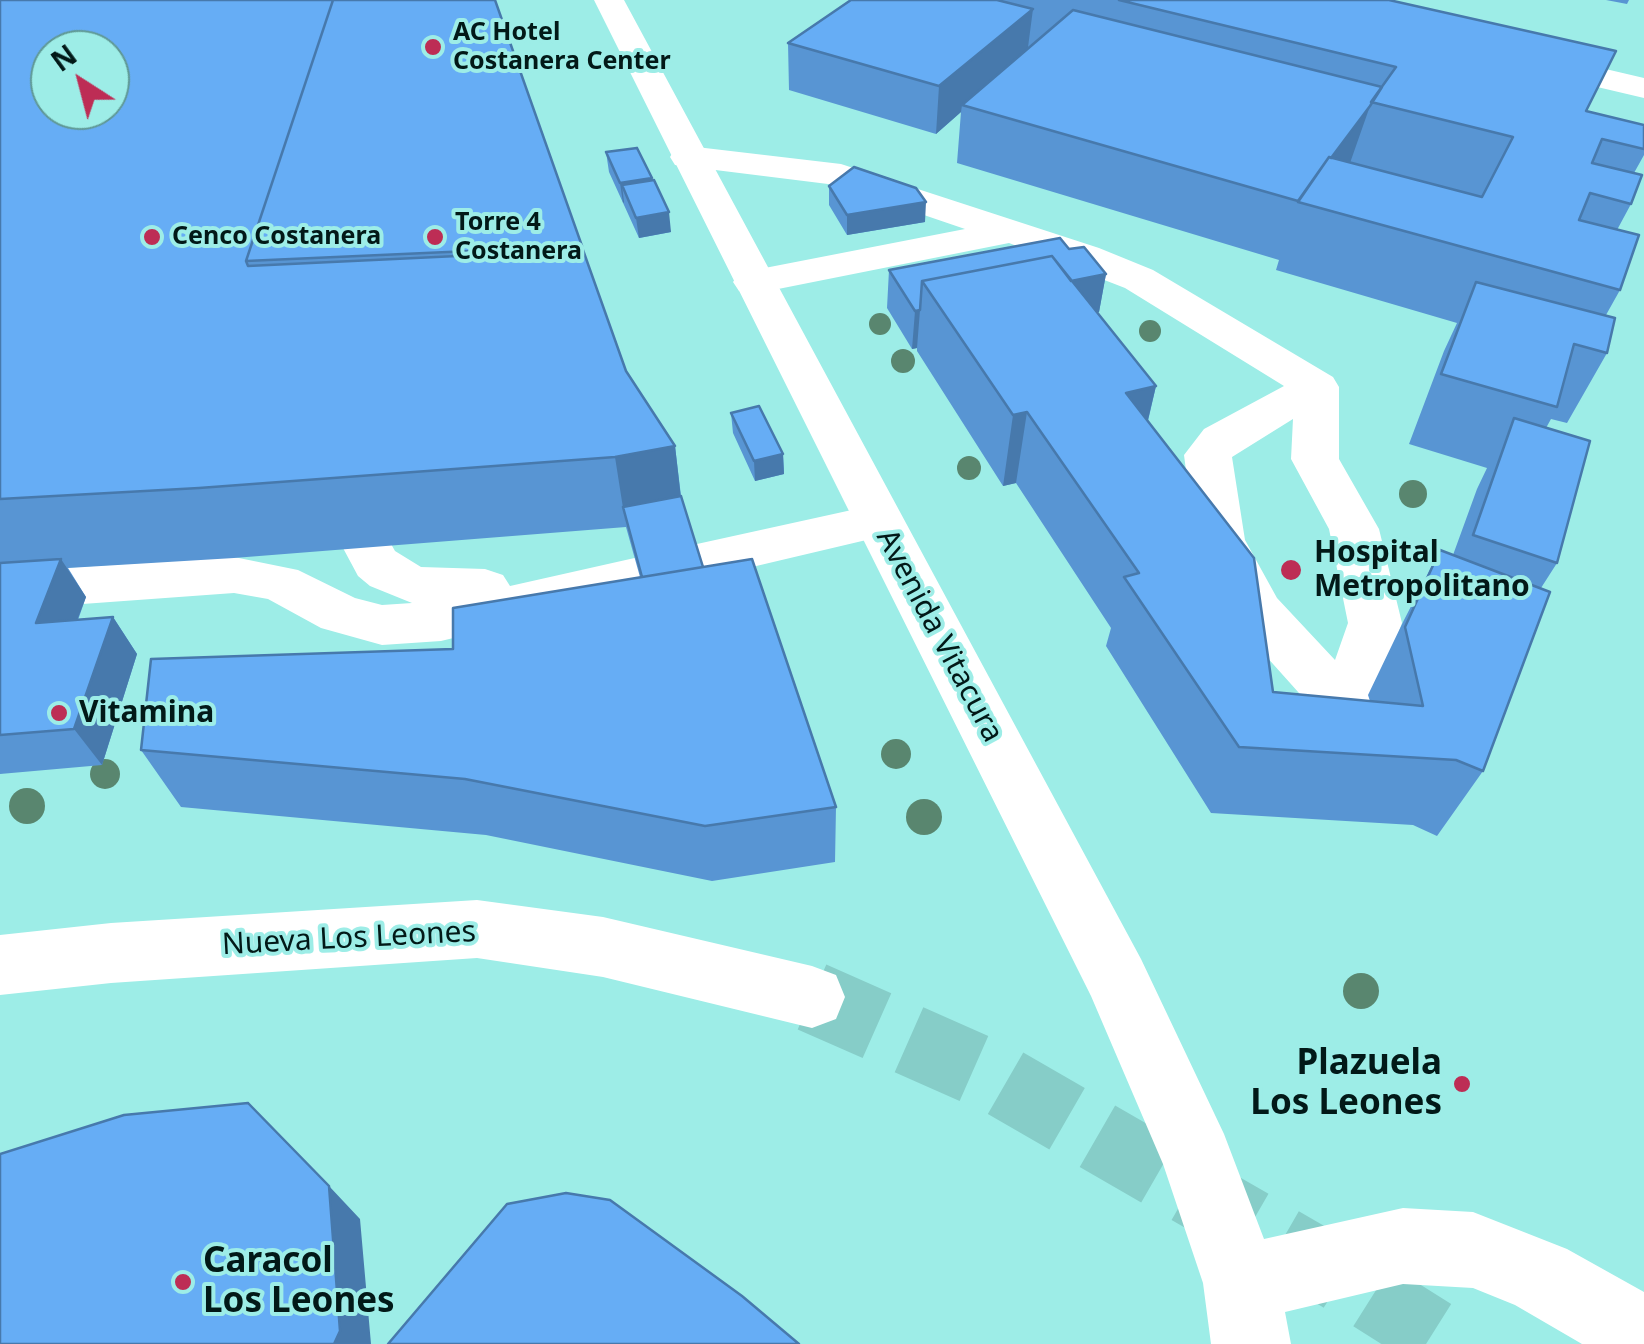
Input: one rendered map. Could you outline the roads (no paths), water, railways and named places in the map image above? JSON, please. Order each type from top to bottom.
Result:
[{"type":"main road","name":"Avenida Vitacura","points":[[609,0],[1126,997],[1198,1160],[1246,1314]]},
{"type":"main road","points":[[1512,57],[1644,88]]},
{"type":"main road","points":[[688,157],[841,175],[1016,231],[1138,279],[1316,387]]},
{"type":"main road","points":[[754,282],[1016,231]]},
{"type":"main road","points":[[1316,387],[1315,459],[1354,529],[1375,623],[1339,726],[1258,612],[1220,540],[1208,456],[1220,440],[1316,387]]},
{"type":"main road","points":[[697,562],[879,521]]},
{"type":"main road","points":[[0,591],[234,575],[280,583],[340,614],[382,625],[441,621],[639,574],[495,588],[414,585],[376,563],[368,548]]},
{"type":"main road","name":"Nueva Los Leones","points":[[0,965],[111,953],[477,929],[602,948],[812,997]]},
{"type":"main road","points":[[1246,1314],[1403,1246],[1472,1250],[1540,1276],[1644,1336]]},
{"type":"tunnel","points":[[812,997],[998,1079],[1340,1276],[1448,1344]]},
{"type":"place","name":"AC Hotel Costanera Center","points":[[433,47]]},
{"type":"place","name":"Cenco Costanera","points":[[152,237]]},
{"type":"place","name":"Torre 4 Costanera","points":[[435,237]]},
{"type":"place","name":"Hospital Metropolitano","points":[[1291,570]]},
{"type":"place","name":"Vitamina","points":[[59,713]]},
{"type":"place","name":"Plazuela Los Leones","points":[[1462,1084]]},
{"type":"place","name":"Caracol Los Leones","points":[[183,1282]]}]
